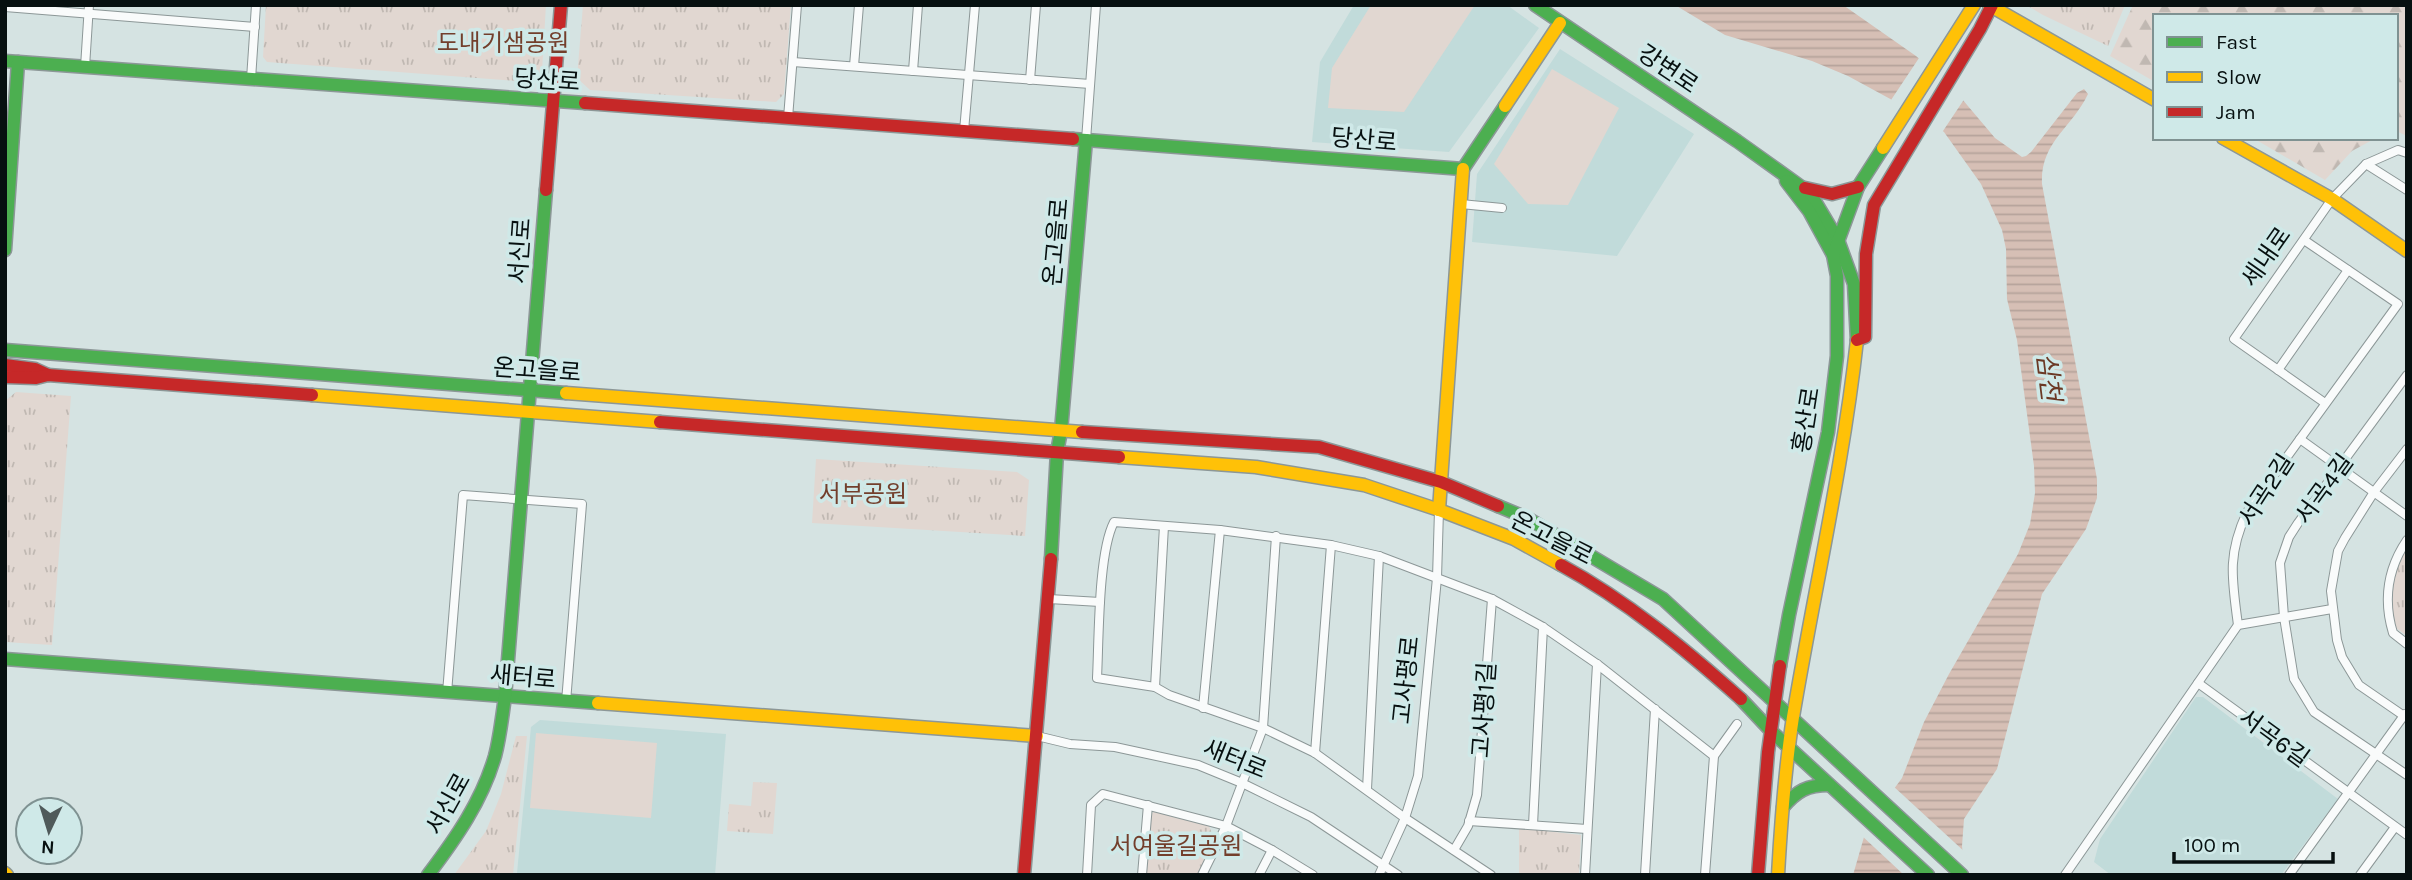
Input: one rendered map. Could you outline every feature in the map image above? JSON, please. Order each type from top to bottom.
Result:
[{"type":"street","points":[[251,79],[256,5]]},
{"type":"street","name":"서신로","points":[[428,875],[466,824],[484,787],[495,756],[505,696],[561,5]]},
{"type":"street","points":[[788,118],[797,5]]},
{"type":"street","points":[[854,66],[859,5]]},
{"type":"street","points":[[913,71],[918,5]]},
{"type":"street","points":[[964,131],[975,5]]},
{"type":"street","points":[[1030,80],[1036,5]]},
{"type":"street","points":[[1086,140],[1096,5]]},
{"type":"street","name":"강변로","points":[[1535,5],[1777,169],[1813,198],[1838,240],[1854,284],[1857,340]]},
{"type":"street","name":"홍산로","points":[[1758,875],[1772,732],[1789,615],[1828,432],[1837,356],[1837,276],[1833,255],[1858,187],[1974,5]]},
{"type":"street","points":[[1991,6],[2153,99]]},
{"type":"street","name":"홍산로","points":[[1778,875],[1793,719],[1849,412],[1857,340],[1865,337],[1867,225],[1874,205],[1980,29],[1991,6]]},
{"type":"street","points":[[5,7],[89,9],[255,27]]},
{"type":"street","points":[[85,67],[89,9]]},
{"type":"street","points":[[1441,482],[1463,169],[1560,23]]},
{"type":"street","points":[[5,250],[11,62]]},
{"type":"street","name":"당산로","points":[[11,62],[1463,169]]},
{"type":"street","points":[[793,62],[1090,84]]},
{"type":"street","name":"온고을로","points":[[1057,452],[1086,140]]},
{"type":"street","points":[[2227,140],[2332,199],[2407,251]]},
{"type":"street","points":[[2366,164],[2398,150],[2407,153]]},
{"type":"street","points":[[2366,164],[2407,190]]},
{"type":"street","name":"세내로","points":[[2278,370],[2234,339],[2332,199],[2366,164]]},
{"type":"street","name":"강변로","points":[[1777,169],[1809,211],[1833,255]]},
{"type":"street","points":[[1800,186],[1830,194],[1847,192],[1858,187]]},
{"type":"street","points":[[1461,204],[1502,208]]},
{"type":"street","points":[[2304,240],[2348,270],[2278,370],[2325,403]]},
{"type":"street","name":"서곡2길","points":[[2238,625],[2231,572],[2238,531],[2247,512],[2398,304],[2348,270]]},
{"type":"street","name":"온고을로","points":[[6,352],[530,389],[1061,431],[1319,447],[1441,482],[1527,518],[1662,599],[1962,875]]},
{"type":"street","name":"온고을로","points":[[5,365],[35,369],[48,375]]},
{"type":"street","name":"온고을로","points":[[5,377],[36,378],[48,375],[1256,467],[1364,485],[1514,539],[1598,585],[1686,650],[1928,875]]},
{"type":"street","name":"서곡4길","points":[[2407,375],[2298,523],[2280,563],[2284,617],[2294,678],[2314,712],[2407,775]]},
{"type":"street","name":"서곡2길","points":[[2300,439],[2407,516]]},
{"type":"street","points":[[2290,875],[2406,716],[2359,685],[2342,657],[2331,592],[2338,551],[2374,492],[2407,449]]},
{"type":"street","points":[[1024,875],[1049,599],[1057,452]]},
{"type":"street","name":"고사평로","points":[[1379,875],[1405,818],[1418,776],[1437,578],[1441,482]]},
{"type":"street","points":[[447,693],[463,495],[521,499],[582,505],[566,702]]},
{"type":"street","points":[[1491,875],[1405,818],[1315,752],[1263,728],[1203,708],[1155,687],[1097,678],[1100,602],[1108,533],[1115,522],[1220,530],[1331,545],[1379,556],[1492,599],[1543,627],[1597,664],[1713,756]]},
{"type":"street","points":[[1155,687],[1164,526]]},
{"type":"street","points":[[1203,708],[1220,530]]},
{"type":"street","points":[[1202,875],[1226,826],[1263,728],[1276,537]]},
{"type":"street","points":[[2407,540],[2395,558],[2387,608],[2393,633],[2407,644]]},
{"type":"street","points":[[1315,752],[1331,545]]},
{"type":"street","points":[[1367,789],[1379,556]]},
{"type":"street","points":[[1049,599],[1100,602]]},
{"type":"street","name":"고사평1길","points":[[1454,850],[1469,821],[1477,795],[1492,599]]},
{"type":"street","points":[[2065,875],[2238,625],[2332,609]]},
{"type":"street","points":[[1533,825],[1543,627]]},
{"type":"street","name":"새터로","points":[[5,659],[1037,736],[1070,744],[1115,747],[1198,765],[1242,783],[1311,817],[1398,875]]},
{"type":"street","points":[[1585,875],[1597,664]]},
{"type":"street","name":"서곡6길","points":[[2198,683],[2407,835]]},
{"type":"street","points":[[1644,875],[1655,709]]},
{"type":"street","points":[[1705,875],[1713,756],[1737,724]]},
{"type":"street","points":[[1783,807],[1797,790],[1809,784],[1829,785]]},
{"type":"street","points":[[1087,875],[1091,805],[1103,794],[1226,826],[1313,875]]},
{"type":"street","points":[[1142,872],[1148,806]]},
{"type":"street","points":[[1469,821],[1587,829]]},
{"type":"street","points":[[2360,875],[2395,827]]},
{"type":"street","points":[[1259,875],[1272,850]]},
{"type":"shaded area","points":[[1354,5],[1507,5],[1539,28],[1449,152],[1312,142],[1320,62]]},
{"type":"shaded area","points":[[1560,49],[1694,134],[1617,256],[1472,242],[1477,174]]},
{"type":"shaded area","points":[[2196,697],[2203,697],[2338,799],[2281,875],[2111,875],[2094,862],[2100,839]]},
{"type":"shaded area","points":[[540,720],[726,734],[715,875],[517,873],[531,727]]},
{"type":"green space","name":"도내기샘공원","points":[[266,5],[546,5],[542,71],[530,82],[267,62],[263,57]]},
{"type":"green space","points":[[583,5],[791,5],[784,94],[776,102],[590,90],[577,78]]},
{"type":"green space","points":[[1371,5],[1475,5],[1404,112],[1328,108],[1332,68]]},
{"type":"green space","points":[[2026,5],[2125,5],[2108,46]]},
{"type":"green space","points":[[2133,5],[2407,5],[2407,136],[2398,132],[2398,14],[2153,14],[2153,81],[2110,56]]},
{"type":"green space","points":[[1552,69],[1619,108],[1568,205],[1528,204],[1494,164]]},
{"type":"green space","points":[[2256,140],[2372,140],[2352,151],[2325,180]]},
{"type":"green space","points":[[16,392],[71,396],[52,645],[5,642],[5,401]]},
{"type":"green space","name":"서부공원","points":[[816,459],[1017,472],[1029,480],[1025,536],[812,523]]},
{"type":"green space","points":[[2407,540],[2407,636],[2396,628],[2392,617],[2390,581]]},
{"type":"green space","points":[[536,733],[657,743],[651,818],[530,808]]},
{"type":"green space","points":[[516,736],[527,736],[513,875],[454,875],[486,831],[501,794]]},
{"type":"green space","points":[[753,782],[777,783],[773,834],[727,831],[729,804],[751,806]]},
{"type":"green space","name":"서여울길공원","points":[[1154,811],[1209,826],[1215,841],[1199,875],[1144,875],[1149,817]]},
{"type":"green space","points":[[1519,828],[1581,835],[1579,875],[1519,875]]},
{"type":"water","name":"삼천","points":[[1675,5],[1843,5],[1916,56],[1951,86],[1995,138],[2022,157],[2031,152],[2077,93],[2084,89],[2088,94],[2051,146],[2043,169],[2042,184],[2097,479],[2097,498],[2086,529],[2042,594],[1997,769],[1964,819],[1962,846],[1965,875],[1853,875],[1864,837],[1874,816],[1902,778],[1924,722],[2018,554],[2030,524],[2035,493],[2034,466],[2017,340],[2007,299],[2006,249],[2002,230],[1981,184],[1944,132],[1929,120],[1848,76],[1812,61],[1725,35]]},
{"type":"pier","points":[[1921,55],[1954,84],[1965,98],[1941,134],[1927,123],[1889,103]]},
{"type":"pier","points":[[1892,785],[1966,853],[1969,875],[1904,875],[1861,835],[1871,814]]},
{"type":"traffic: fast","points":[[1535,5],[1737,141],[1813,198],[1838,240],[1854,284],[1857,340]]},
{"type":"traffic: fast","points":[[5,61],[585,103]]},
{"type":"traffic: fast","points":[[5,250],[18,62]]},
{"type":"traffic: fast","points":[[1073,139],[1463,169],[1505,106]]},
{"type":"traffic: fast","points":[[1051,559],[1057,452],[1086,140]]},
{"type":"traffic: fast","points":[[1780,666],[1828,432],[1837,356],[1837,276],[1833,255],[1858,187],[1883,148]]},
{"type":"traffic: fast","points":[[1786,181],[1809,211],[1833,255]]},
{"type":"traffic: fast","points":[[428,875],[475,804],[490,773],[500,734],[546,190]]},
{"type":"traffic: fast","points":[[5,350],[566,393]]},
{"type":"traffic: fast","points":[[1498,506],[1527,518],[1663,599],[1962,875]]},
{"type":"traffic: fast","points":[[5,659],[598,703]]},
{"type":"traffic: fast","points":[[1741,699],[1772,732],[1928,875]]},
{"type":"traffic: fast","points":[[1783,807],[1803,790],[1829,785]]},
{"type":"traffic: slow","points":[[1883,148],[1974,5]]},
{"type":"traffic: slow","points":[[1989,5],[2153,99]]},
{"type":"traffic: slow","points":[[1505,106],[1560,23]]},
{"type":"traffic: slow","points":[[2227,140],[2332,199],[2407,251]]},
{"type":"traffic: slow","points":[[1439,510],[1463,169]]},
{"type":"traffic: slow","points":[[1778,875],[1793,717],[1836,482],[1857,340]]},
{"type":"traffic: slow","points":[[566,393],[1082,432]]},
{"type":"traffic: slow","points":[[312,395],[660,422]]},
{"type":"traffic: slow","points":[[1119,457],[1256,467],[1364,485],[1514,539],[1561,565]]},
{"type":"traffic: slow","points":[[598,703],[1037,736]]},
{"type":"traffic: jam","points":[[546,190],[561,5]]},
{"type":"traffic: jam","points":[[1857,340],[1865,337],[1866,254],[1874,205],[1992,5]]},
{"type":"traffic: jam","points":[[585,103],[1073,139]]},
{"type":"traffic: jam","points":[[1805,188],[1832,194],[1858,187]]},
{"type":"traffic: jam","points":[[5,365],[35,369],[48,375]]},
{"type":"traffic: jam","points":[[5,377],[36,378],[48,375],[312,395]]},
{"type":"traffic: jam","points":[[660,422],[1119,457]]},
{"type":"traffic: jam","points":[[1082,432],[1319,447],[1441,482],[1498,506]]},
{"type":"traffic: jam","points":[[1024,875],[1051,559]]},
{"type":"traffic: jam","points":[[1561,565],[1609,594],[1655,627],[1741,699]]},
{"type":"traffic: jam","points":[[1758,875],[1768,752],[1780,666]]}]
